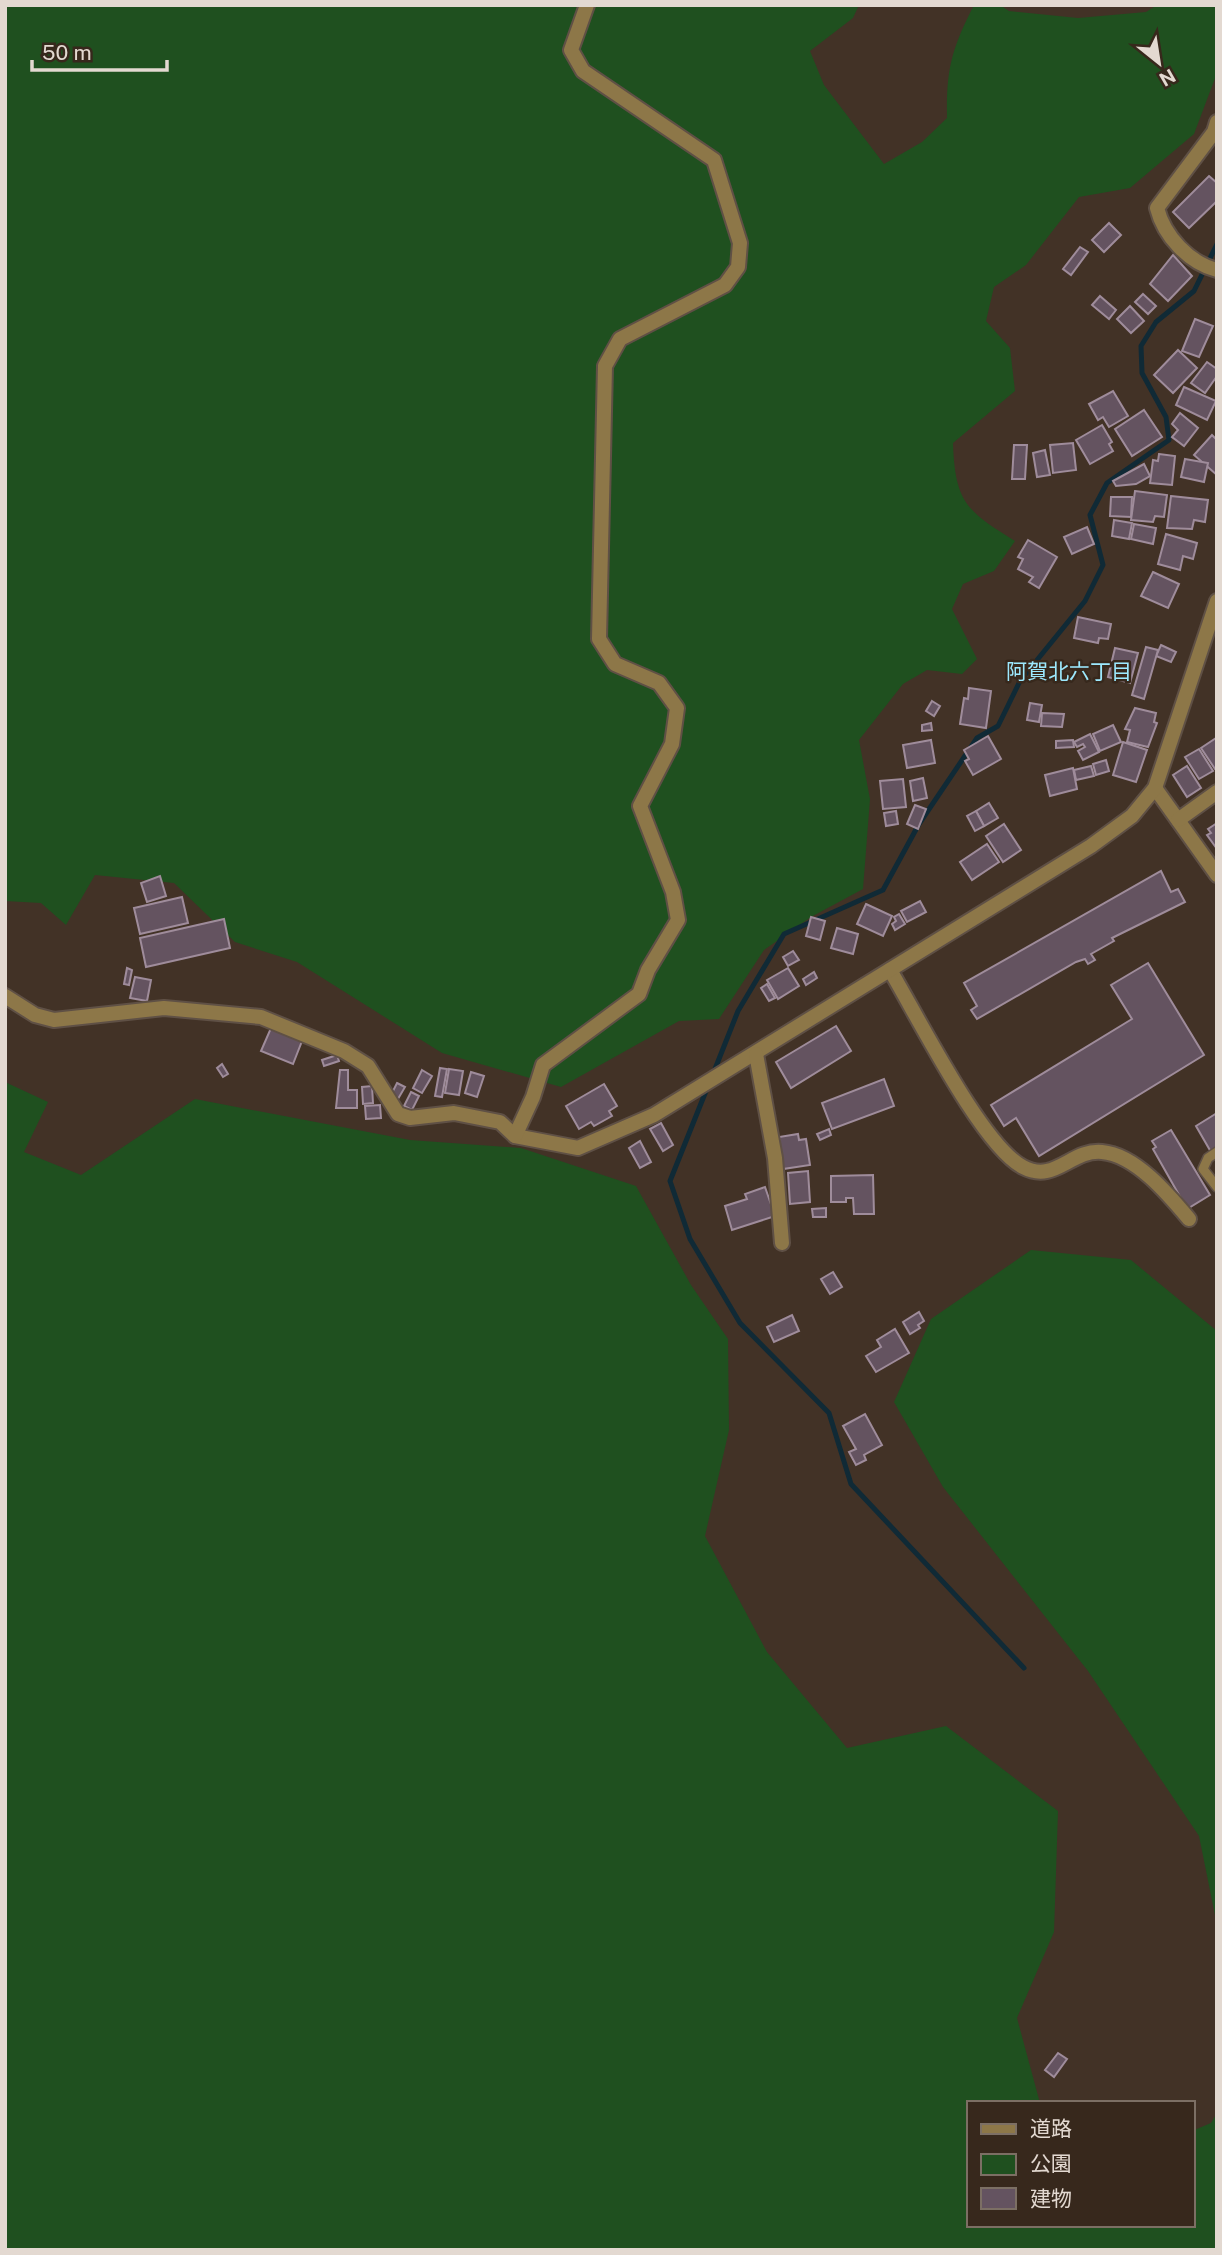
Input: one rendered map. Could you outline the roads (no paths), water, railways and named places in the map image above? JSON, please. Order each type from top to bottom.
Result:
[{"type":"street","points":[[515,1136],[533,1097],[543,1065],[639,994],[648,970],[678,920],[674,892],[640,806],[671,744],[677,708],[659,683],[615,664],[598,639],[605,366],[620,339],[725,285],[737,267],[740,243],[714,160],[583,71],[571,50],[587,5]]},
{"type":"street","points":[[1217,122],[1214,132],[1157,208],[1161,225],[1197,265],[1217,270]]},
{"type":"street","points":[[5,996],[35,1015],[54,1020],[79,1015],[164,1008],[261,1017],[344,1051],[368,1066],[398,1114],[410,1118],[454,1113],[500,1122],[515,1136],[578,1148],[654,1115],[756,1054],[1091,846],[1132,816],[1155,788],[1217,601]]},
{"type":"street","points":[[1201,644],[1217,634]]},
{"type":"street","points":[[1155,788],[1217,875]]},
{"type":"street","points":[[1178,820],[1217,792]]},
{"type":"street","points":[[890,970],[983,1128],[1008,1157],[1038,1173],[1052,1172],[1074,1158],[1102,1152],[1119,1157],[1162,1187],[1189,1219]]},
{"type":"street","points":[[756,1054],[775,1158],[782,1243]]},
{"type":"lane","points":[[1217,1152],[1208,1158],[1203,1168],[1217,1187]]},
{"type":"waterway","points":[[713,1074],[738,1011],[784,934],[883,890],[919,824],[977,738],[998,726],[1020,681],[1085,601],[1103,565],[1090,515],[1107,483],[1169,440],[1166,417],[1142,373],[1141,346],[1156,322],[1194,291],[1217,244]]},
{"type":"waterway","points":[[708,1086],[670,1181],[690,1239],[740,1323],[829,1413],[851,1484],[1024,1668]]},
{"type":"district","name":"阿賀北六丁目","points":[[1069,672]]}]
